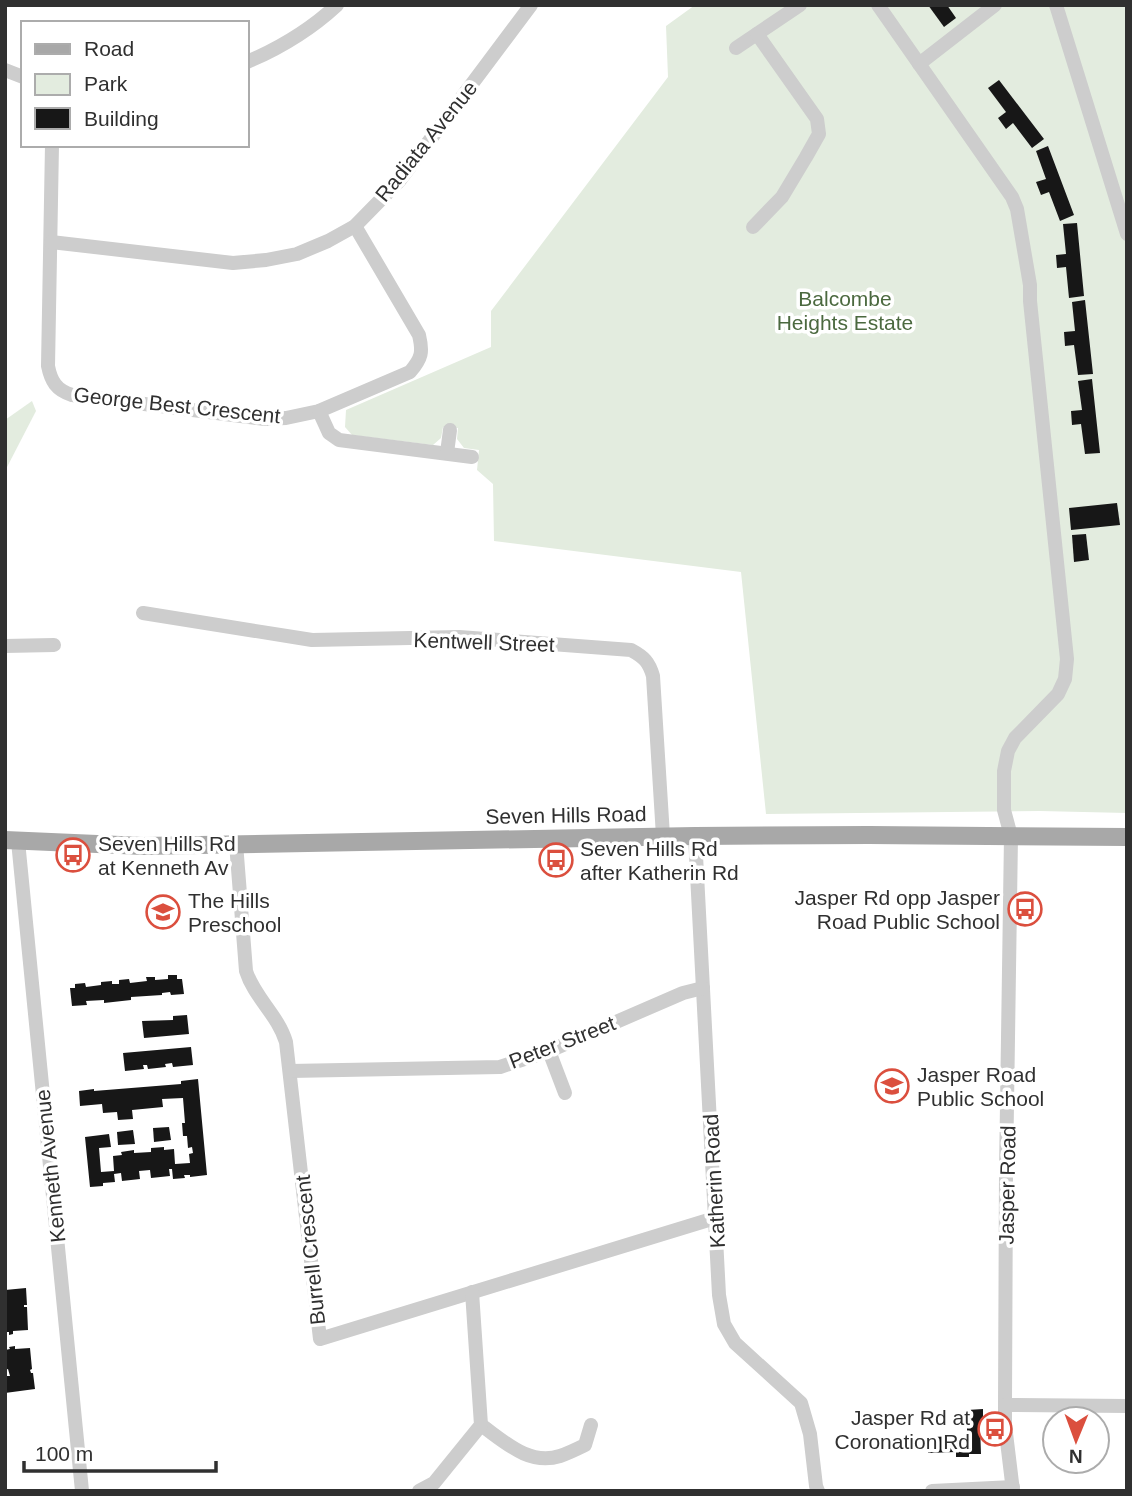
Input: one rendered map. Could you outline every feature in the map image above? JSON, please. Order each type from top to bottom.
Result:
[{"type":"main road","name":"Seven Hills Road","points":[[11,840],[143,845],[663,836],[1127,837]]},
{"type":"street","points":[[248,62],[303,33],[337,5]]},
{"type":"street","name":"Radiata Avenue","points":[[51,242],[233,263],[297,254],[328,241],[355,226],[400,180],[531,5]]},
{"type":"street","points":[[736,48],[800,5]]},
{"type":"street","name":"Jasper Road","points":[[878,5],[1012,197],[1017,209],[1030,285],[1067,659],[1065,679],[1058,694],[1015,738],[1008,751],[1003,771],[1004,810],[1012,836],[1005,1425],[1013,1489]]},
{"type":"street","points":[[919,64],[995,5]]},
{"type":"street","points":[[1056,5],[1127,234]]},
{"type":"street","points":[[753,227],[782,197],[818,134],[817,119],[757,34]]},
{"type":"street","name":"George Best Crescent","points":[[52,147],[48,366],[55,386],[72,395],[265,419],[286,418],[319,411],[410,372],[420,361],[422,347],[419,335],[355,226]]},
{"type":"street","points":[[319,411],[329,433],[339,440],[472,457]]},
{"type":"street","points":[[447,453],[450,430]]},
{"type":"street","name":"Kentwell Street","points":[[143,613],[313,640],[459,637],[631,650],[649,663],[653,676],[663,836]]},
{"type":"street","points":[[5,646],[54,645]]},
{"type":"street","name":"Katherin Road","points":[[695,836],[719,1295],[724,1324],[735,1343],[801,1403],[810,1434],[818,1491]]},
{"type":"street","name":"Kenneth Avenue","points":[[11,840],[82,1491]]},
{"type":"street","name":"Burrell Crescent","points":[[236,843],[246,971],[254,988],[282,1029],[286,1042],[320,1339],[715,1218]]},
{"type":"street","name":"Peter Street","points":[[290,1071],[493,1068],[509,1065],[549,1051],[683,993],[703,988]]},
{"type":"street","points":[[549,1051],[565,1093]]},
{"type":"street","points":[[419,1491],[435,1483],[481,1425],[472,1292]]},
{"type":"street","points":[[1005,1405],[1127,1406]]},
{"type":"street","points":[[481,1425],[521,1453],[540,1458],[559,1457],[586,1445],[591,1425]]},
{"type":"street","points":[[932,1491],[1013,1489]]},
{"type":"green space","name":"Balcombe Heights Estate","points":[[695,5],[1127,5],[1127,813],[1040,811],[766,814],[741,572],[494,541],[493,484],[477,470],[479,450],[464,448],[457,439],[458,428],[443,427],[441,438],[433,445],[352,435],[345,427],[346,410],[491,347],[491,311],[668,77],[666,26]]},
{"type":"green space","points":[[32,401],[36,411],[5,471],[5,420]]},
{"type":"building","points":[[928,5],[947,5],[956,18],[944,27]]},
{"type":"building","points":[[999,80],[1044,139],[1032,148],[1013,123],[1006,129],[998,118],[1006,112],[988,88]]},
{"type":"building","points":[[1048,146],[1074,215],[1060,221],[1049,192],[1041,195],[1036,182],[1046,179],[1036,151]]},
{"type":"building","points":[[1077,223],[1084,296],[1069,298],[1066,267],[1057,268],[1056,255],[1066,254],[1063,224]]},
{"type":"building","points":[[1085,300],[1093,374],[1078,375],[1074,345],[1065,346],[1064,332],[1075,331],[1072,302]]},
{"type":"building","points":[[1092,379],[1100,453],[1085,454],[1081,424],[1072,425],[1071,411],[1082,410],[1078,381]]},
{"type":"building","points":[[1117,503],[1120,525],[1071,530],[1069,508]]},
{"type":"building","points":[[1086,534],[1089,560],[1074,562],[1072,535]]},
{"type":"building","points":[[168,975],[177,975],[177,979],[182,979],[184,994],[171,995],[170,992],[104,1003],[104,1000],[86,1001],[87,1005],[72,1006],[70,988],[75,988],[75,984],[85,983],[86,987],[112,981],[112,984],[119,984],[119,980],[129,979],[130,983],[147,981],[146,977],[155,977],[155,980],[168,979]]},
{"type":"building","points":[[187,1015],[189,1034],[144,1038],[142,1021],[173,1020],[173,1016]]},
{"type":"building","points":[[191,1047],[193,1065],[173,1067],[172,1063],[165,1064],[166,1067],[148,1069],[147,1065],[143,1065],[144,1069],[125,1071],[123,1053]]},
{"type":"building","points":[[198,1079],[207,1175],[184,1175],[185,1178],[173,1179],[172,1169],[169,1169],[170,1176],[151,1178],[150,1170],[139,1171],[140,1179],[122,1181],[121,1173],[114,1174],[115,1182],[90,1187],[85,1137],[109,1134],[111,1147],[99,1148],[101,1172],[114,1171],[113,1156],[122,1155],[121,1152],[151,1152],[151,1148],[164,1147],[164,1150],[174,1149],[175,1164],[190,1163],[189,1154],[193,1153],[192,1147],[188,1148],[187,1136],[183,1136],[183,1098],[162,1099],[163,1107],[132,1110],[133,1119],[118,1120],[117,1112],[103,1113],[102,1104],[80,1106],[79,1091],[181,1084],[181,1081]]},
{"type":"building","points":[[169,1127],[171,1140],[154,1142],[153,1128]]},
{"type":"building","points":[[133,1130],[135,1144],[118,1145],[117,1132]]},
{"type":"building","points":[[26,1288],[27,1305],[24,1307],[27,1307],[28,1330],[13,1331],[13,1334],[9,1335],[9,1332],[5,1332],[5,1290]]},
{"type":"building","points":[[15,1346],[15,1349],[30,1348],[30,1370],[33,1373],[35,1389],[5,1393],[5,1376],[10,1376],[8,1369],[5,1370],[5,1350]]},
{"type":"building","points":[[983,1409],[983,1426],[980,1426],[981,1454],[956,1457],[956,1452],[928,1453],[928,1437],[967,1436],[967,1410]]},
{"type":"place","name":"Seven Hills Rd at Kenneth Av","points":[[73,855]]},
{"type":"place","name":"Seven Hills Rd after Katherin Rd","points":[[556,860]]},
{"type":"place","name":"Jasper Rd opp Jasper Road Public School","points":[[1025,909]]},
{"type":"place","name":"The Hills Preschool","points":[[163,912]]},
{"type":"place","name":"Jasper Road Public School","points":[[892,1086]]},
{"type":"place","name":"Jasper Rd at Coronation Rd","points":[[995,1429]]}]
